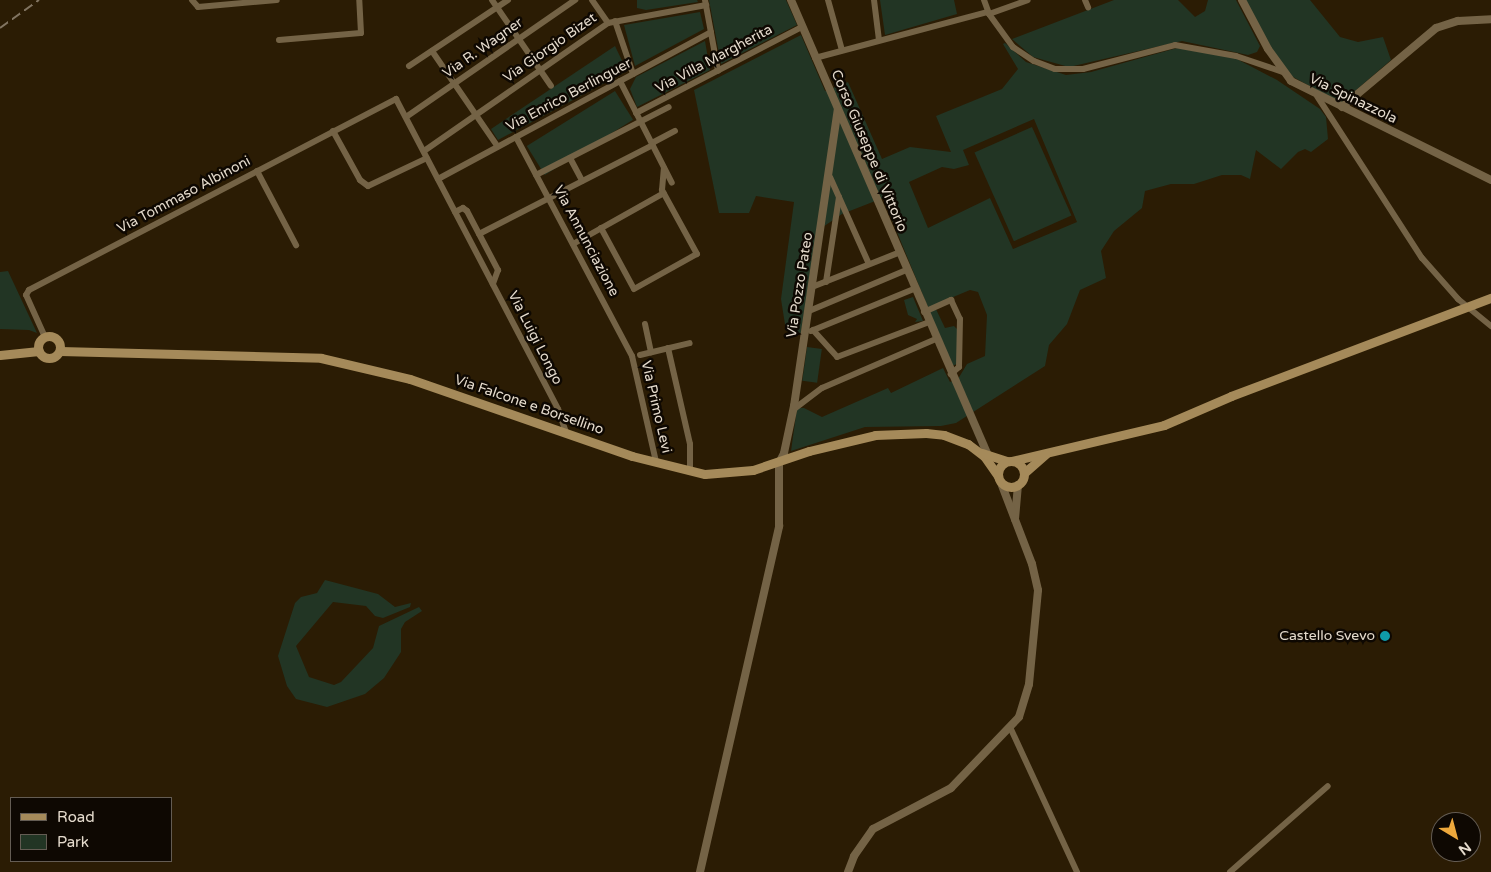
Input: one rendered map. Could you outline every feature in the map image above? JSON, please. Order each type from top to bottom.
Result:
[{"type":"main road","points":[[1048,452],[1024,474],[1018,485],[1007,487],[999,479],[1001,465],[1009,461],[1164,425],[1465,306],[1491,298]]},
{"type":"main road","points":[[0,355],[39,351],[51,358],[60,351],[59,341],[45,337],[38,344],[39,351]]},
{"type":"main road","name":"Via Falcone e Borsellino","points":[[60,351],[321,358],[410,379],[656,462],[690,470],[727,474],[779,463],[846,441],[906,433],[944,434],[983,453],[1009,461]]},
{"type":"main road","name":"Via Falcone e Borsellino","points":[[983,453],[999,479]]},
{"type":"main road","points":[[1009,461],[1019,463],[1024,474]]},
{"type":"street","points":[[193,2],[277,0]]},
{"type":"street","points":[[279,40],[361,33],[358,0]]},
{"type":"street","points":[[492,0],[551,86]]},
{"type":"street","points":[[409,66],[508,0]]},
{"type":"street","name":"Via R. Wagner","points":[[406,117],[575,0]]},
{"type":"street","points":[[592,0],[612,22],[633,74]]},
{"type":"street","name":"Corso Giuseppe di Vittorio","points":[[791,0],[983,453]]},
{"type":"street","points":[[828,0],[842,50]]},
{"type":"street","points":[[874,0],[879,40]]},
{"type":"street","points":[[984,0],[989,13],[1005,38],[1021,53],[1046,66],[1069,71],[1175,46],[1236,56],[1282,72]]},
{"type":"street","points":[[816,58],[879,40],[989,13],[1028,0]]},
{"type":"street","points":[[1086,0],[1088,7]]},
{"type":"street","name":"Via Spinazzola","points":[[1242,0],[1282,72],[1300,88],[1491,180]]},
{"type":"street","points":[[705,2],[718,71]]},
{"type":"street","name":"Via Giorgio Bizet","points":[[424,151],[612,22],[705,2]]},
{"type":"street","points":[[1342,107],[1436,28],[1458,21],[1491,19]]},
{"type":"street","name":"Via Villa Margherita","points":[[636,113],[802,27]]},
{"type":"street","name":"Via Enrico Berlinguer","points":[[438,179],[711,32]]},
{"type":"street","points":[[432,51],[498,147]]},
{"type":"street","points":[[620,81],[672,183]]},
{"type":"street","points":[[1317,96],[1422,258],[1465,306],[1491,326]]},
{"type":"street","name":"Via Luigi Longo","points":[[396,99],[558,409],[566,432]]},
{"type":"street","name":"Via Tommaso Albinoni","points":[[45,337],[26,295],[29,290],[396,99]]},
{"type":"street","name":"Via Villa Margherita","points":[[536,175],[669,107]]},
{"type":"street","name":"Via Pozzo Pateo","points":[[700,872],[779,526],[779,463],[784,453],[809,332],[812,287],[830,176],[838,109]]},
{"type":"street","points":[[333,131],[360,180],[368,186],[428,158]]},
{"type":"street","points":[[479,234],[675,131]]},
{"type":"street","name":"Via Annunciazione","points":[[516,137],[632,356]]},
{"type":"street","points":[[570,158],[582,181]]},
{"type":"street","points":[[601,228],[634,289],[696,254],[664,193],[664,168]]},
{"type":"street","points":[[257,171],[296,245]]},
{"type":"street","points":[[830,176],[869,264]]},
{"type":"street","points":[[573,244],[664,193]]},
{"type":"street","name":"Via Pozzo Pateo","points":[[826,282],[839,198]]},
{"type":"street","name":"Via Luigi Longo","points":[[456,212],[465,209],[498,270],[493,284]]},
{"type":"street","points":[[812,287],[898,253]]},
{"type":"street","points":[[809,311],[906,270]]},
{"type":"street","points":[[914,289],[809,332],[837,357],[928,322]]},
{"type":"street","points":[[924,312],[951,300],[960,319],[959,367],[951,374]]},
{"type":"street","points":[[644,324],[651,352]]},
{"type":"street","points":[[794,409],[822,388],[936,339]]},
{"type":"street","points":[[640,355],[690,343]]},
{"type":"street","points":[[668,348],[690,444],[690,470]]},
{"type":"street","name":"Via Primo Levi","points":[[632,356],[656,462]]},
{"type":"street","points":[[848,872],[854,856],[872,829],[886,819],[951,788],[1010,727],[1025,702],[1038,608],[1032,564],[999,479]]},
{"type":"street","points":[[1014,521],[1018,485]]},
{"type":"street","points":[[1010,727],[1076,872]]},
{"type":"street","points":[[1230,872],[1328,786]]},
{"type":"green space","points":[[637,0],[697,0],[698,2],[646,10],[637,8]]},
{"type":"green space","points":[[709,0],[786,0],[797,25],[721,64]]},
{"type":"green space","points":[[880,0],[954,0],[957,14],[885,35]]},
{"type":"green space","points":[[1114,0],[1178,0],[1195,17],[1205,11],[1208,0],[1236,0],[1260,46],[1257,52],[1248,55],[1182,41],[1069,67],[1033,57],[1012,39]]},
{"type":"green space","points":[[1245,0],[1310,0],[1340,37],[1358,42],[1383,37],[1391,60],[1341,103],[1293,77],[1279,61]]},
{"type":"green space","points":[[700,12],[704,29],[635,66],[624,25]]},
{"type":"green space","points":[[801,35],[825,91],[848,82],[882,159],[910,147],[951,152],[936,116],[1002,89],[1018,69],[1003,44],[1005,43],[1026,62],[1066,75],[1091,72],[1177,48],[1235,58],[1277,80],[1320,109],[1326,117],[1328,139],[1311,152],[1305,149],[1298,152],[1281,169],[1256,150],[1250,179],[1241,175],[1222,175],[1194,184],[1171,184],[1145,191],[1142,208],[1114,231],[1101,251],[1106,278],[1080,290],[1067,324],[1049,345],[1045,366],[956,423],[941,426],[865,427],[791,451],[797,408],[804,408],[822,417],[888,388],[891,393],[943,368],[950,382],[958,379],[967,364],[985,356],[987,315],[978,292],[970,290],[934,305],[945,328],[954,326],[959,331],[957,364],[952,366],[883,198],[842,214],[817,231],[801,333],[786,331],[781,299],[794,202],[756,196],[749,213],[719,213],[694,90]],"holes":[[[1034,119],[1077,222],[1013,249],[990,198],[928,228],[909,182],[942,167],[954,169],[969,165],[963,150]]]},
{"type":"green space","points":[[705,41],[710,70],[637,107],[630,89],[636,77]]},
{"type":"green space","points":[[615,46],[627,71],[498,140],[491,129]]},
{"type":"green space","points":[[615,91],[633,120],[545,175],[527,146]]},
{"type":"green space","points":[[1032,127],[1071,216],[1014,241],[974,153]]},
{"type":"green space","points":[[8,271],[37,333],[29,330],[0,329],[0,272]]},
{"type":"green space","points":[[913,297],[923,321],[915,322],[917,319],[908,315],[904,300]]},
{"type":"green space","points":[[807,347],[822,349],[817,383],[802,381]]},
{"type":"green space","points":[[325,580],[378,594],[395,607],[411,603],[410,607],[383,618],[375,616],[366,606],[333,602],[296,646],[309,677],[334,685],[341,682],[373,648],[379,626],[419,607],[422,611],[405,622],[401,629],[401,652],[384,678],[365,694],[327,707],[296,699],[287,686],[278,656],[295,603],[301,597],[317,593]]},
{"type":"railway","points":[[0,28],[39,0]]},
{"type":"place","name":"Castello Svevo","points":[[1385,636]]}]
